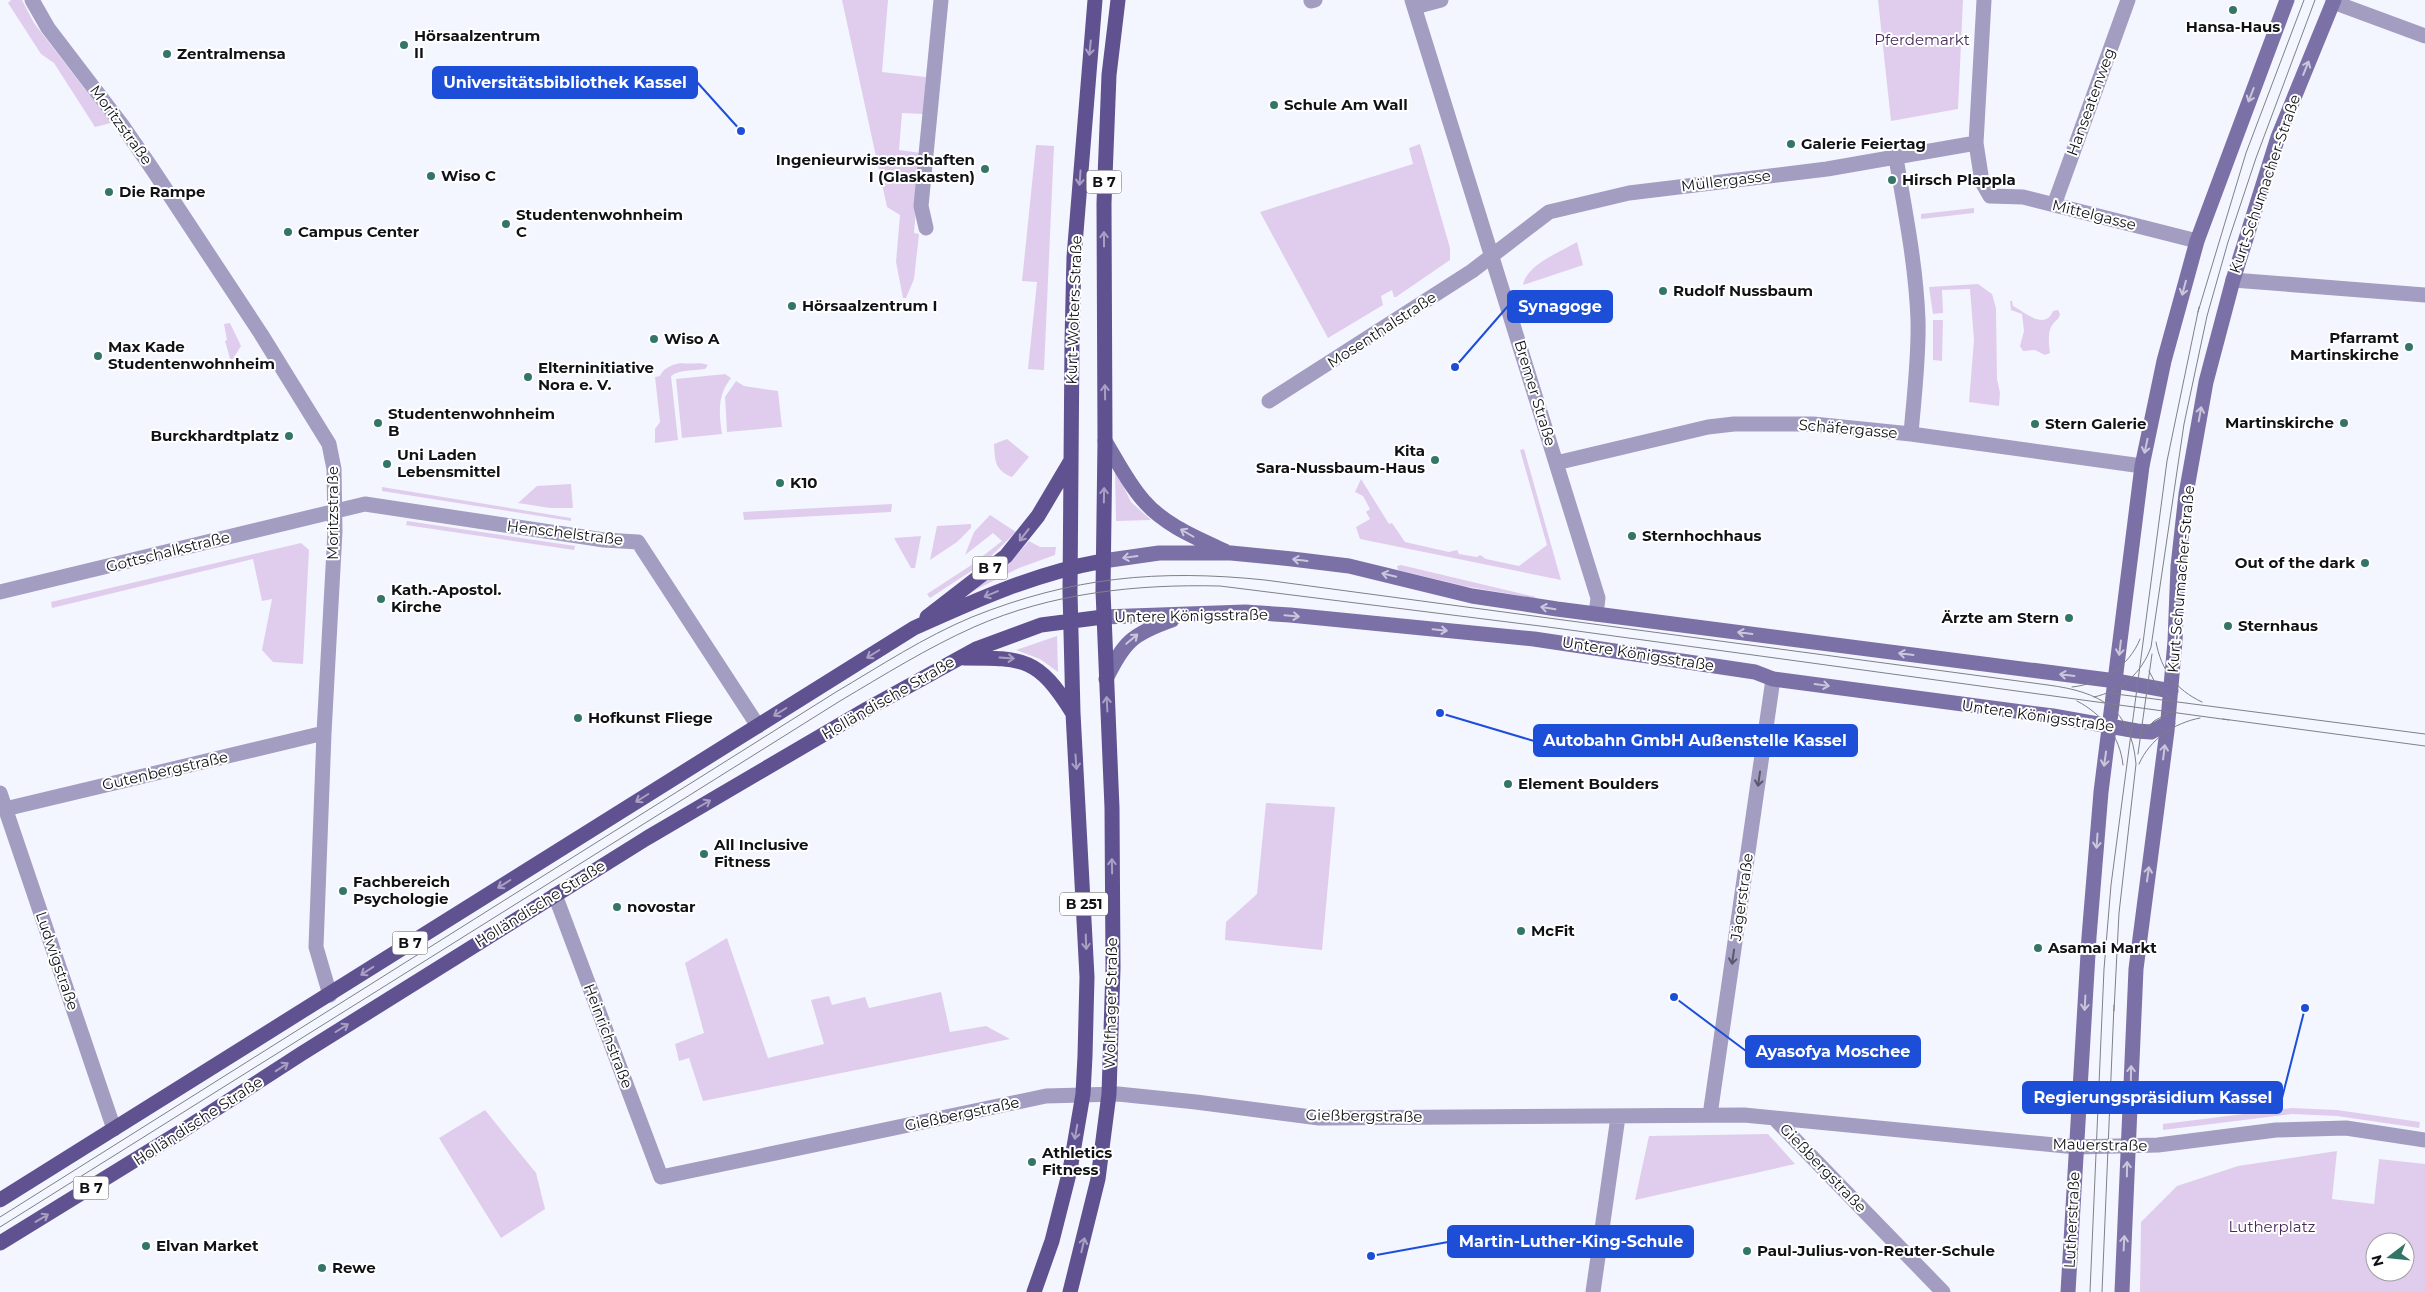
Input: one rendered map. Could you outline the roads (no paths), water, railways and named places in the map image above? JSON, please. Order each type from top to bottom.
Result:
[{"type":"main road","name":"Kurt-Wolters-Straße","points":[[1070,620],[1074,257],[1095,0]]},
{"type":"main road","name":"Kurt-Wolters-Straße","points":[[1103,561],[1105,441],[1104,203],[1109,75],[1118,0]]},
{"type":"main road","points":[[2076,1147],[2088,937],[2100,792],[2116,681],[2142,466],[2164,362],[2197,241],[2287,0]]},
{"type":"main road","name":"Kurt-Schumacher-Straße","points":[[2128,1148],[2136,969],[2168,723],[2178,566],[2186,494],[2206,382],[2233,280],[2278,137],[2333,1]]},
{"type":"main road","points":[[1105,441],[1126,478],[1143,501],[1164,519],[1231,554]]},
{"type":"main road","name":"B 7","points":[[0,1200],[914,628],[947,600],[1006,556],[1038,516],[1071,461]]},
{"type":"main road","points":[[914,628],[1024,581],[1070,567],[1159,553],[1231,554],[1349,566],[1472,596],[1596,614],[2116,681],[2171,691]]},
{"type":"main road","name":"Wolfhager Straße","points":[[1070,1292],[1098,1178],[1109,1094],[1113,968],[1112,808],[1103,561]]},
{"type":"main road","name":"Untere Königsstraße","points":[[1104,617],[1245,612],[1534,639],[1755,672],[1773,679],[2152,732],[2168,723]]},
{"type":"main road","points":[[1106,679],[1118,655],[1135,636],[1150,628],[1187,615]]},
{"type":"main road","name":"Holländische Straße","points":[[0,1243],[174,1137],[655,833],[958,658],[1041,625],[1104,617]]},
{"type":"main road","name":"Wolfhager Straße","points":[[1034,1292],[1056,1225],[1070,1170],[1083,1094],[1087,977],[1070,620]]},
{"type":"main road","points":[[958,658],[1015,659],[1030,664],[1046,675],[1073,713]]},
{"type":"main road","name":"Lutherstraße","points":[[2068,1292],[2076,1147]]},
{"type":"main road","points":[[2122,1292],[2128,1148]]},
{"type":"street","name":"Moritzstraße","points":[[32,0],[48,28],[122,125],[153,170],[329,444],[334,469],[335,511],[316,947],[330,995]]},
{"type":"street","points":[[926,228],[921,206],[941,0]]},
{"type":"street","points":[[1414,4],[1441,0]]},
{"type":"street","points":[[1976,143],[1984,0]]},
{"type":"street","name":"Hanseatenweg","points":[[2054,205],[2128,0]]},
{"type":"street","points":[[2333,1],[2425,36]]},
{"type":"street","name":"Bremer Straße","points":[[1414,4],[1598,598],[1596,614]]},
{"type":"street","name":"Müllergasse","points":[[1492,256],[1549,212],[1591,200],[1638,192],[1827,170],[1976,143]]},
{"type":"street","name":"Mittelgasse","points":[[1976,143],[1982,182],[1990,196],[2023,197],[2197,241]]},
{"type":"street","points":[[1896,158],[1913,262],[1918,320],[1918,358],[1910,434]]},
{"type":"street","name":"Mosenthalstraße","points":[[1269,401],[1395,322],[1492,256]]},
{"type":"street","points":[[2233,280],[2425,295]]},
{"type":"street","name":"Schäfergasse","points":[[1556,463],[1694,429],[1734,424],[1814,424],[1910,434],[2142,466]]},
{"type":"street","name":"Henschelstraße","points":[[335,511],[365,504],[604,540],[638,542],[758,726]]},
{"type":"street","name":"Gottschalkstraße","points":[[0,592],[335,511]]},
{"type":"street","name":"Jägerstraße","points":[[1710,1115],[1773,679]]},
{"type":"street","name":"Gutenbergstraße","points":[[5,809],[324,733]]},
{"type":"street","name":"Ludwigstraße","points":[[0,793],[114,1129]]},
{"type":"street","name":"Heinrichstraße","points":[[555,895],[661,1178]]},
{"type":"street","name":"Gießbergstraße","points":[[661,1178],[1046,1096],[1083,1094],[1109,1094],[1196,1102],[1319,1118],[1710,1115],[1774,1118],[1943,1292]]},
{"type":"street","points":[[1593,1292],[1618,1117]]},
{"type":"street","name":"Mauerstraße","points":[[1774,1118],[2076,1147],[2128,1148],[2285,1129],[2346,1128],[2425,1140]]},
{"type":"tram line","points":[[2198,312],[2246,153],[2304,0]]},
{"type":"tram line","points":[[2094,697],[2113,690],[2129,680],[2142,665],[2151,647],[2184,424],[2207,316],[2228,242],[2256,158],[2315,0]]},
{"type":"tram line","points":[[2090,1292],[2104,969],[2111,885],[2167,461],[2199,307]]},
{"type":"tram line","points":[[0,1217],[836,692],[903,652],[954,625],[1009,603],[1080,585],[1116,579],[1188,576],[1265,580],[2048,685],[2083,692],[2097,698],[2110,706],[2120,716],[2133,745],[2136,764],[2119,913],[2114,1011]]},
{"type":"tram line","points":[[0,1227],[840,701],[939,644],[1003,615],[1033,606],[1094,593],[1126,589],[1220,586],[1548,627],[2229,720]]},
{"type":"tram line","points":[[2072,687],[2093,682],[2113,672],[2129,658],[2140,639]]},
{"type":"tram line","points":[[2156,642],[2158,652],[2171,678],[2185,692],[2202,702]]},
{"type":"tram line","points":[[2138,754],[2152,654]]},
{"type":"tram line","points":[[2149,671],[2158,688],[2173,701]]},
{"type":"tram line","points":[[2108,693],[2425,734]]},
{"type":"tram line","points":[[2077,701],[2102,719],[2114,735],[2123,765]]},
{"type":"tram line","points":[[2141,734],[2154,721],[2172,711]]},
{"type":"tram line","points":[[2139,764],[2156,740],[2172,728],[2200,718]]},
{"type":"tram line","points":[[2223,719],[2425,746]]},
{"type":"tram line","points":[[2102,1292],[2114,1005]]},
{"type":"place","name":"Hansa-Haus","points":[[2233,10]]},
{"type":"place","name":"Hörsaalzentrum II","points":[[404,45]]},
{"type":"place","name":"Zentralmensa","points":[[167,54]]},
{"type":"place","name":"Schule Am Wall","points":[[1274,105]]},
{"type":"place","name":"Universitätsbibliothek Kassel","points":[[741,131]]},
{"type":"place","name":"Galerie Feiertag","points":[[1791,144]]},
{"type":"place","name":"Ingenieurwissenschaften I (Glaskasten)","points":[[985,169]]},
{"type":"place","name":"Wiso C","points":[[431,176]]},
{"type":"place","name":"Hirsch Plappla","points":[[1892,180]]},
{"type":"place","name":"Die Rampe","points":[[109,192]]},
{"type":"place","name":"Studentenwohnheim C","points":[[506,224]]},
{"type":"place","name":"Campus Center","points":[[288,232]]},
{"type":"place","name":"Rudolf Nussbaum","points":[[1663,291]]},
{"type":"place","name":"Hörsaalzentrum I","points":[[792,306]]},
{"type":"place","name":"Wiso A","points":[[654,339]]},
{"type":"place","name":"Pfarramt Martinskirche","points":[[2409,347]]},
{"type":"place","name":"Max Kade Studentenwohnheim","points":[[98,356]]},
{"type":"place","name":"Synagoge","points":[[1455,367]]},
{"type":"place","name":"Elterninitiative Nora e. V.","points":[[528,377]]},
{"type":"place","name":"Studentenwohnheim B","points":[[378,423]]},
{"type":"place","name":"Martinskirche","points":[[2344,423]]},
{"type":"place","name":"Stern Galerie","points":[[2035,424]]},
{"type":"place","name":"Burckhardtplatz","points":[[289,436]]},
{"type":"place","name":"Kita Sara-Nussbaum-Haus","points":[[1435,460]]},
{"type":"place","name":"Uni Laden Lebensmittel","points":[[387,464]]},
{"type":"place","name":"K10","points":[[780,483]]},
{"type":"place","name":"Sternhochhaus","points":[[1632,536]]},
{"type":"place","name":"Out of the dark","points":[[2365,563]]},
{"type":"place","name":"Kath.-Apostol. Kirche","points":[[381,599]]},
{"type":"place","name":"Ärzte am Stern","points":[[2069,618]]},
{"type":"place","name":"Sternhaus","points":[[2228,626]]},
{"type":"place","name":"Autobahn GmbH Außenstelle Kassel","points":[[1440,713]]},
{"type":"place","name":"Hofkunst Fliege","points":[[578,718]]},
{"type":"place","name":"Element Boulders","points":[[1508,784]]},
{"type":"place","name":"All Inclusive Fitness","points":[[704,854]]},
{"type":"place","name":"Fachbereich Psychologie","points":[[343,891]]},
{"type":"place","name":"novostar","points":[[617,907]]},
{"type":"place","name":"McFit","points":[[1521,931]]},
{"type":"place","name":"Asamai Markt","points":[[2038,948]]},
{"type":"place","name":"Ayasofya Moschee","points":[[1674,997]]},
{"type":"place","name":"Regierungspräsidium Kassel","points":[[2305,1008]]},
{"type":"place","name":"Athletics Fitness","points":[[1032,1162]]},
{"type":"place","name":"Elvan Market","points":[[146,1246]]},
{"type":"place","name":"Paul-Julius-von-Reuter-Schule","points":[[1747,1251]]},
{"type":"place","name":"Martin-Luther-King-Schule","points":[[1371,1256]]},
{"type":"place","name":"Rewe","points":[[322,1268]]},
{"type":"park label","name":"Pferdemarkt","points":[[1922,40]]},
{"type":"park label","name":"Lutherplatz","points":[[2272,1227]]}]
